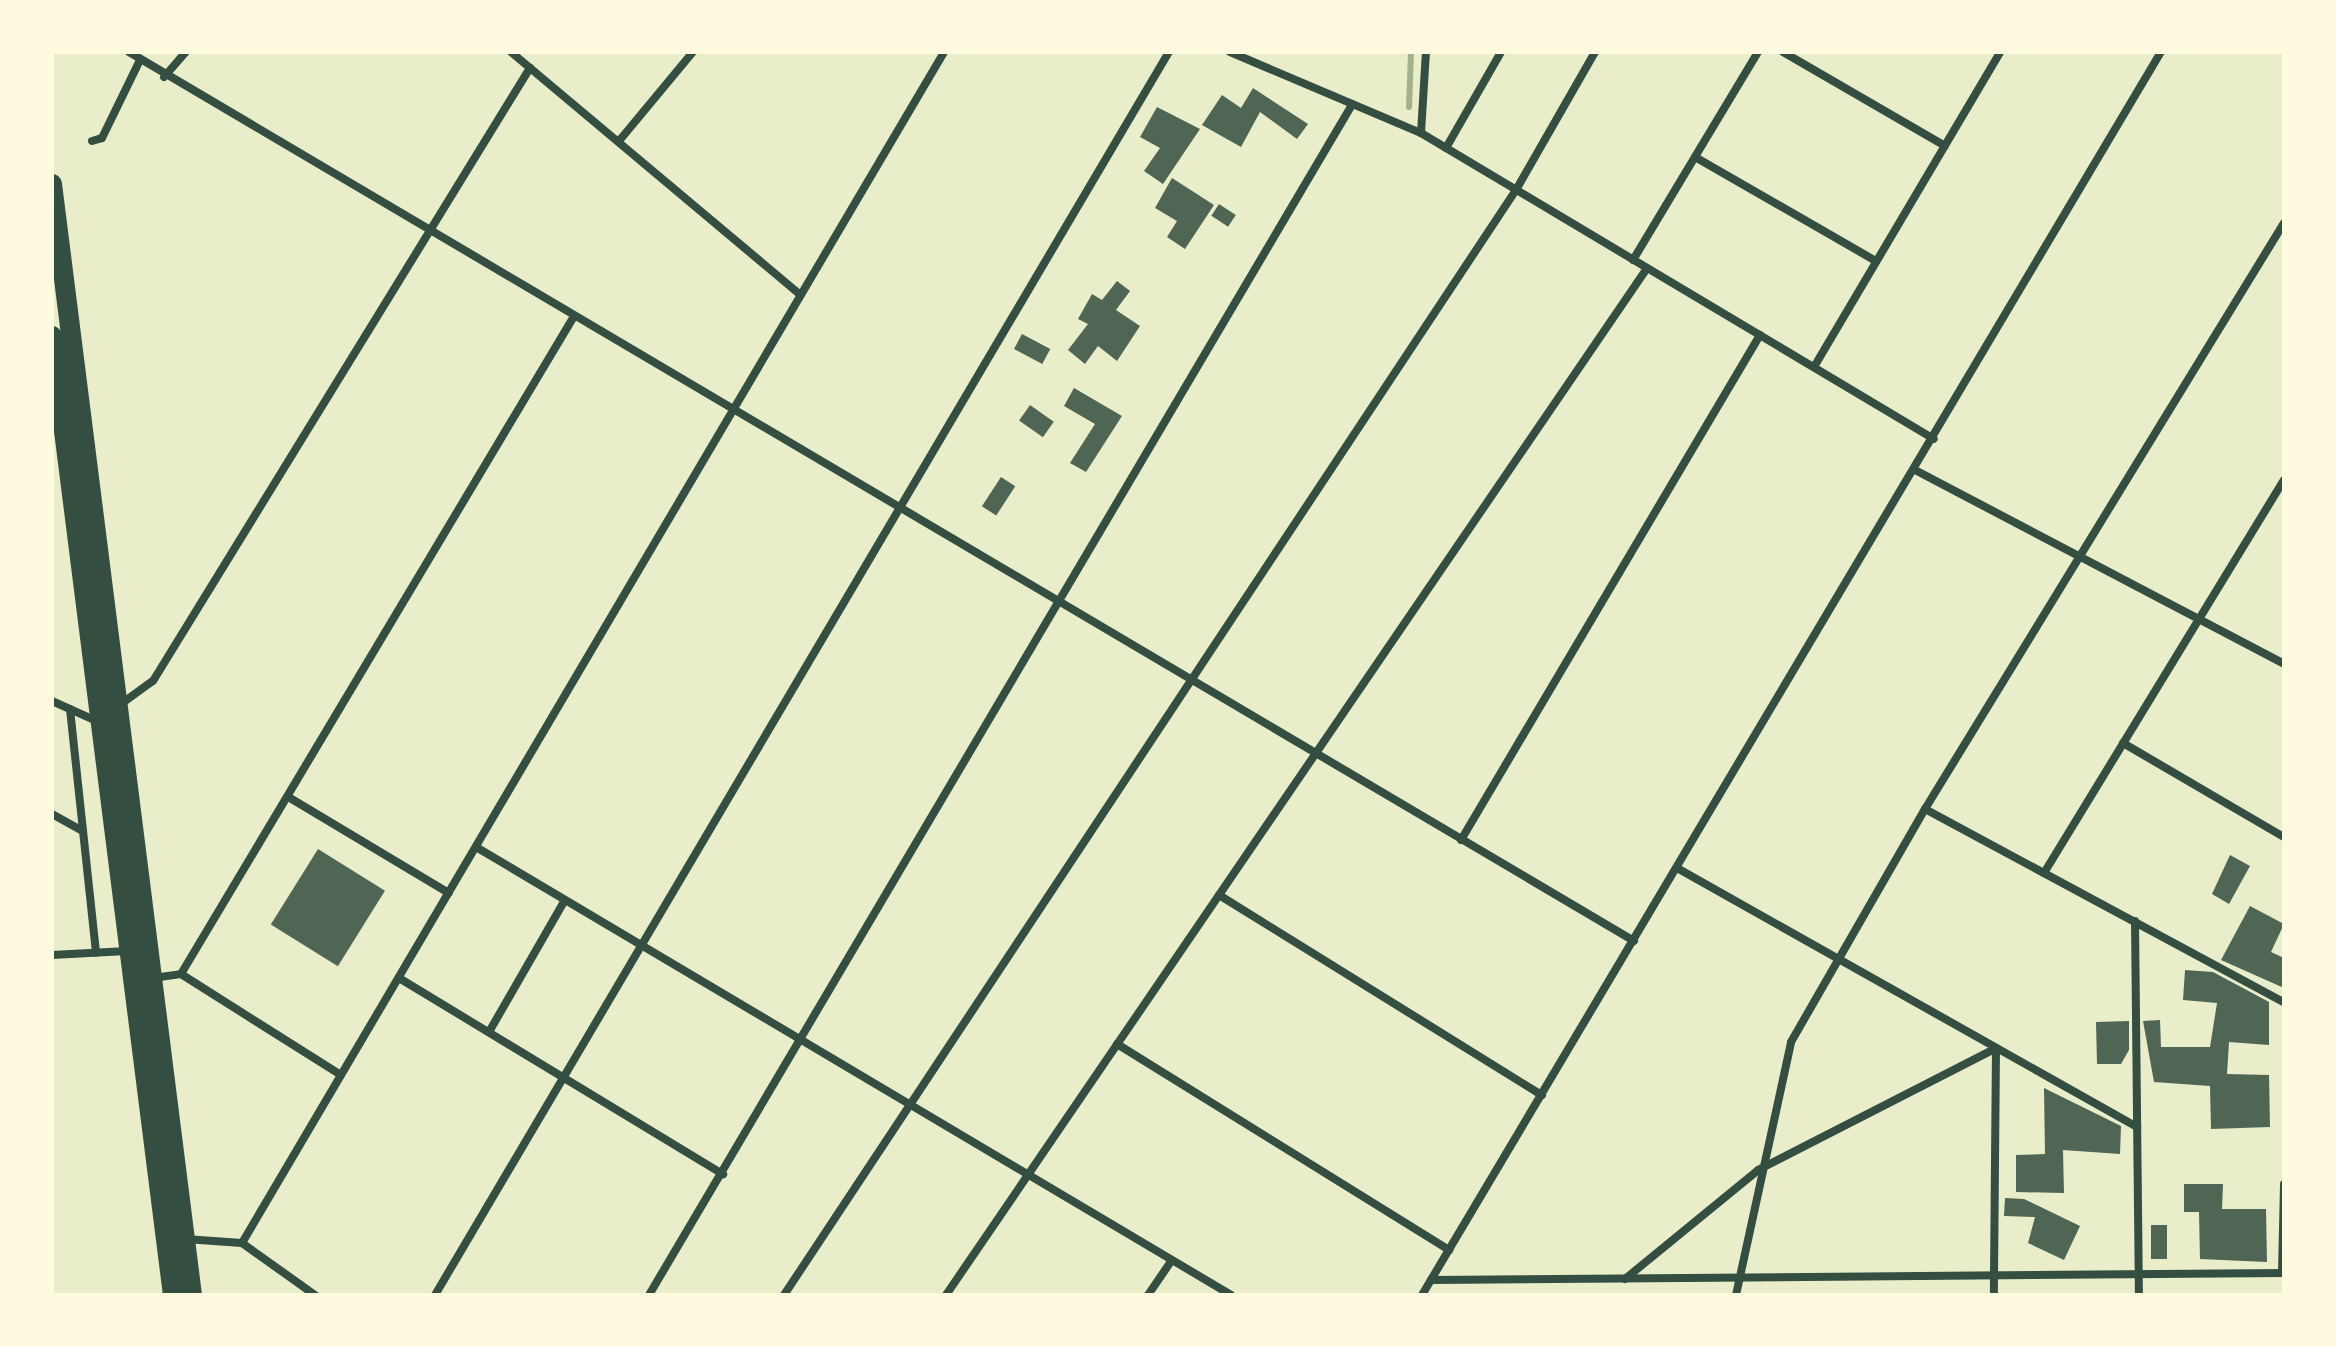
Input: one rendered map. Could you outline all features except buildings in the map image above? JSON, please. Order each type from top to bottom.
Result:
[{"type":"highway","points":[[52,184],[121,704],[192,1295]]},
{"type":"highway","points":[[52,336],[173,1295]]},
{"type":"street","points":[[129,52],[164,77],[1634,941]]},
{"type":"street","points":[[164,77],[186,52]]},
{"type":"street","points":[[511,52],[801,295]]},
{"type":"street","points":[[619,141],[693,52]]},
{"type":"street","points":[[242,1243],[944,52]]},
{"type":"street","points":[[435,1295],[644,947],[1169,52]]},
{"type":"street","points":[[1230,52],[1421,133],[1934,439]]},
{"type":"street","points":[[1421,133],[1426,52]]},
{"type":"street","points":[[1446,148],[1501,52]]},
{"type":"street","points":[[784,1295],[1516,190],[1595,52]]},
{"type":"street","points":[[1633,260],[1758,52]]},
{"type":"street","points":[[1783,52],[1945,146]]},
{"type":"street","points":[[1814,367],[2000,52]]},
{"type":"street","points":[[1422,1295],[1934,439],[2161,52]]},
{"type":"street","points":[[92,141],[102,138],[140,60]]},
{"type":"street","points":[[121,704],[153,681],[530,68]]},
{"type":"street","points":[[649,1295],[802,1041],[1352,105]]},
{"type":"street","points":[[1695,157],[1876,261]]},
{"type":"street","points":[[1736,1295],[1758,1170],[1791,1042],[1925,809],[2284,223]]},
{"type":"street","points":[[946,1295],[1647,268]]},
{"type":"street","points":[[181,974],[290,798],[573,318]]},
{"type":"street","points":[[1461,840],[1760,335]]},
{"type":"street","points":[[1915,470],[2284,664]]},
{"type":"street","points":[[2044,873],[2284,480]]},
{"type":"street","points":[[52,701],[100,722]]},
{"type":"street","points":[[70,709],[96,953]]},
{"type":"street","points":[[2123,743],[2284,837]]},
{"type":"street","points":[[290,798],[449,893]]},
{"type":"street","points":[[1925,809],[2284,1002]]},
{"type":"street","points":[[52,814],[83,831]]},
{"type":"street","points":[[476,847],[1231,1295]]},
{"type":"street","points":[[1677,868],[2137,1127]]},
{"type":"street","points":[[1219,895],[1542,1095]]},
{"type":"street","points":[[489,1032],[565,900]]},
{"type":"street","points":[[2135,921],[2139,1295]]},
{"type":"street","points":[[52,955],[130,951]]},
{"type":"street","points":[[153,978],[181,974],[341,1075]]},
{"type":"street","points":[[399,978],[723,1174]]},
{"type":"street","points":[[1117,1044],[1449,1250]]},
{"type":"street","points":[[1625,1279],[1758,1170],[1996,1048]]},
{"type":"street","points":[[1994,1295],[1996,1048]]},
{"type":"street","points":[[1431,1280],[1739,1275],[2283,1273],[2284,1184]]},
{"type":"street","points":[[185,1239],[242,1243],[315,1295]]},
{"type":"street","points":[[1148,1295],[1172,1260]]},
{"type":"waterway","points":[[1409,107],[1411,52]]}]
